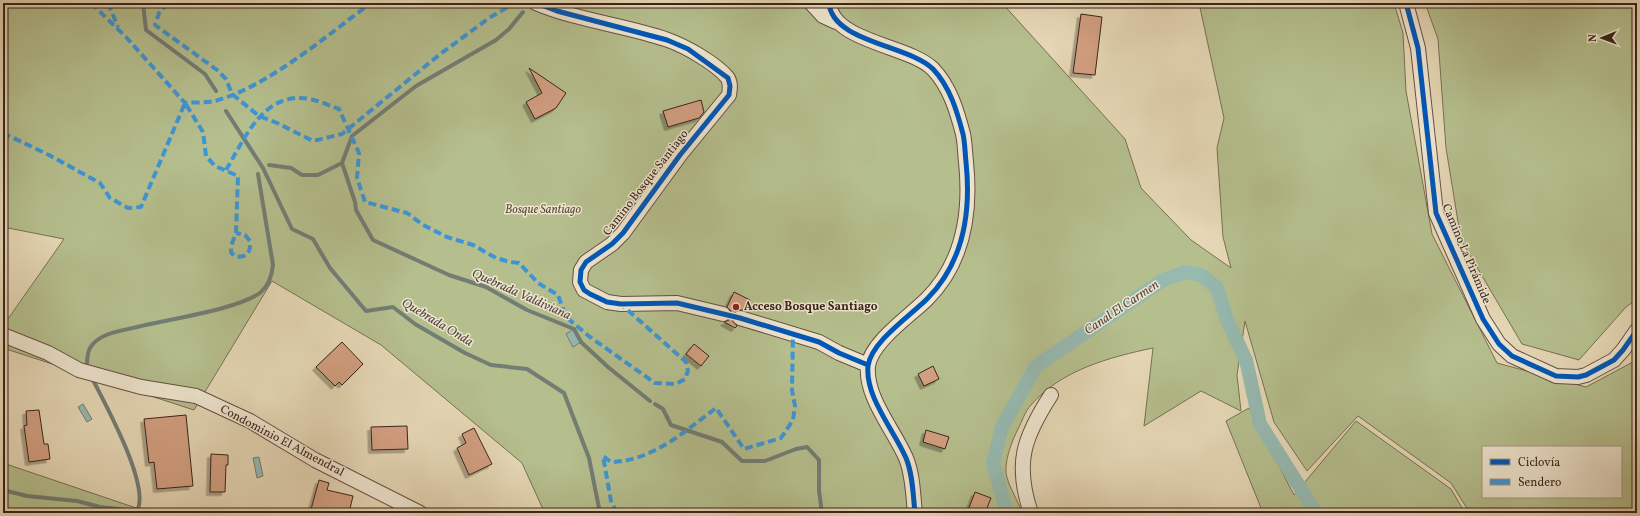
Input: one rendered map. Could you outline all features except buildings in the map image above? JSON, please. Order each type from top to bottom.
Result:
[{"type":"street","name":"Camino Bosque Santiago","points":[[536,3],[556,11],[673,42],[688,49],[728,78],[730,86],[729,94],[721,107],[680,155],[623,233],[612,244],[586,262],[581,270],[580,282],[584,290],[607,302],[621,304],[677,303],[723,314]]},
{"type":"street","points":[[812,3],[823,16],[867,38],[920,60],[932,68],[943,81],[951,97],[963,135],[968,181],[967,216],[963,233],[952,263],[928,298],[884,339],[874,351],[868,365],[871,388],[875,401],[887,420],[909,468],[915,513]]},
{"type":"street","points":[[829,3],[832,15],[841,25]]},
{"type":"street","name":"Camino La Pirámide","points":[[1406,3],[1418,48],[1436,213],[1483,319],[1499,344],[1512,356],[1556,376],[1578,377],[1586,375],[1614,360],[1637,330]]},
{"type":"street","points":[[740,318],[819,342],[839,353],[868,365]]},
{"type":"street","name":"Condominio El Almendral","points":[[3,335],[48,353],[79,370],[142,387],[196,396],[250,421],[315,460],[420,513]]},
{"type":"street","points":[[1032,513],[1023,475],[1024,450],[1030,429],[1051,395]]},
{"type":"green space","name":"Bosque Santiago","points":[[3,3],[1002,3],[1125,139],[1141,188],[1191,240],[1231,268],[1223,237],[1217,148],[1224,118],[1199,3],[1394,3],[1403,33],[1406,91],[1432,234],[1497,363],[1586,387],[1633,362],[1637,354],[1637,513],[1470,513],[1451,483],[1358,416],[1307,471],[1274,422],[1245,321],[1237,375],[1241,411],[1201,391],[1144,426],[1153,348],[1120,356],[1087,367],[1071,374],[1043,393],[1025,413],[1011,445],[1008,456],[1006,468],[1007,478],[1022,513],[547,513],[542,507],[522,463],[381,345],[272,281],[194,410],[3,348],[3,326],[64,239],[3,227]]},
{"type":"green space","points":[[1425,3],[1637,3],[1637,299],[1626,307],[1579,360],[1522,344],[1461,240],[1446,148],[1438,39]]},
{"type":"green space","points":[[1249,408],[1294,495],[1356,421],[1451,489],[1465,513],[1263,513],[1226,421]]},
{"type":"green space","points":[[3,463],[151,513],[3,513]]},
{"type":"water","points":[[574,329],[581,342],[573,347],[566,334]]},
{"type":"water","points":[[83,404],[92,419],[87,422],[78,407]]},
{"type":"water","points":[[259,457],[263,476],[257,478],[253,458]]},
{"type":"waterway","name":"Quebrada Onda","points":[[143,3],[146,30],[205,74],[216,91]]},
{"type":"waterway","name":"Quebrada Valdiviana","points":[[523,12],[509,29],[496,40],[416,86],[352,136],[342,163],[355,202],[356,210],[373,240],[449,275],[486,287],[527,310],[574,329],[581,342],[608,367],[650,401]]},
{"type":"waterway","name":"Quebrada Onda","points":[[226,111],[263,168],[292,229],[313,239],[330,268],[366,311],[393,307],[415,324],[465,353],[491,365],[527,369],[564,393],[589,458],[600,513]]},
{"type":"waterway","points":[[269,165],[291,168],[302,175],[318,175],[342,163]]},
{"type":"waterway","points":[[87,366],[90,348],[103,336],[122,330],[200,314],[236,304],[250,298],[264,289],[270,280],[273,265],[258,174]]},
{"type":"waterway","name":"Canal El Carmen","points":[[1007,513],[993,463],[1002,427],[1036,366],[1163,280],[1186,272],[1201,275],[1217,288],[1227,320],[1246,360],[1260,424],[1316,513]]},
{"type":"waterway","points":[[3,490],[27,496],[77,501],[100,507],[137,511],[140,499],[138,483],[132,465],[116,425],[92,378]]},
{"type":"waterway","name":"Quebrada Valdiviana","points":[[655,404],[663,409],[671,425],[722,442],[742,461],[765,461],[796,449],[807,447],[819,460],[819,491],[822,513]]},
{"type":"marked path","points":[[91,3],[126,37],[185,103],[215,101],[256,84],[316,45],[371,3]]},
{"type":"marked path","points":[[108,3],[118,27]]},
{"type":"marked path","points":[[168,3],[159,13],[155,25],[217,70],[226,79],[232,94],[259,116],[277,123],[313,141],[342,134],[439,55],[489,18],[515,3]]},
{"type":"marked path","points":[[226,170],[249,131],[258,119],[268,109],[280,102],[294,98],[310,99],[339,109],[359,153],[357,178],[365,202],[407,213],[423,225],[447,237],[473,245],[496,258],[519,263],[538,283],[558,295],[566,317],[590,337],[655,383],[676,384],[685,379],[688,371],[686,362],[621,304]]},
{"type":"marked path","points":[[3,133],[49,155],[100,183],[110,198],[128,208],[141,207],[185,103],[203,132],[206,156],[215,166],[238,176],[236,233],[231,246],[231,252],[234,256],[238,257],[247,254],[250,248],[250,241],[245,235],[236,233]]},
{"type":"marked path","points":[[617,513],[611,501],[603,456],[611,462],[640,457],[667,444],[716,408],[744,449],[781,438],[793,420],[795,406],[792,390],[793,334]]},
{"type":"cycle path","points":[[536,3],[557,11],[667,40],[688,49],[728,78],[730,86],[729,95],[680,155],[623,233],[612,244],[586,262],[581,270],[580,282],[584,290],[607,302],[621,304],[677,303],[740,318],[819,342],[839,353],[868,365]]},
{"type":"cycle path","points":[[829,3],[833,16],[843,26],[857,35],[907,54],[922,61],[933,69],[948,91],[964,137],[967,180],[966,217],[957,252],[940,284],[927,299],[884,338],[876,348],[868,366],[868,378],[871,390],[881,413],[906,458],[910,471],[915,513]]},
{"type":"cycle path","points":[[1406,3],[1418,48],[1436,213],[1483,319],[1499,344],[1512,356],[1556,376],[1578,377],[1586,375],[1614,360],[1637,330]]},
{"type":"place","name":"Acceso Bosque Santiago","points":[[736,307]]}]
